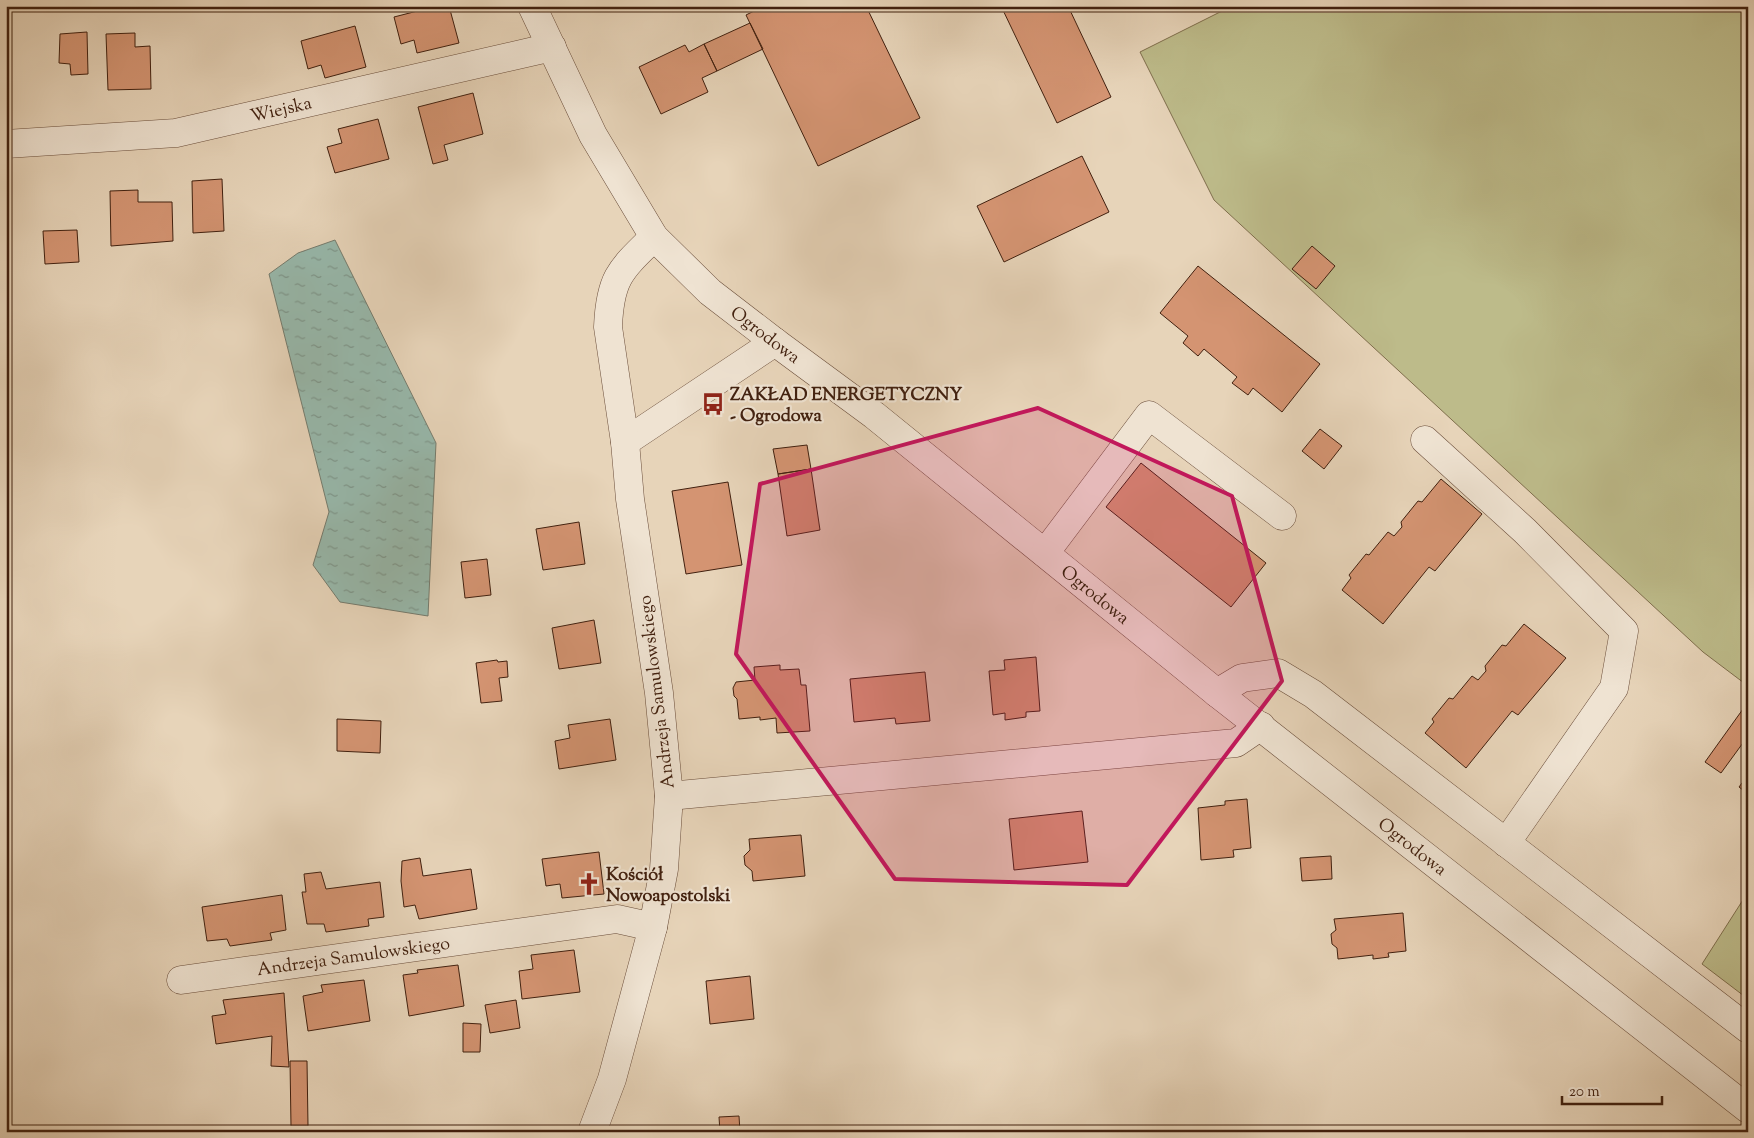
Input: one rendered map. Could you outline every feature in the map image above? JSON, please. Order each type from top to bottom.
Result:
[{"type":"street","name":"Ogrodowa","points":[[532,6],[593,135],[654,237],[710,292],[874,415],[1217,693],[1748,1109]]},
{"type":"street","name":"Wiejska","points":[[6,144],[176,133],[552,47]]},
{"type":"street","name":"Andrzeja Samulowskiego","points":[[181,980],[617,919],[653,927],[664,869],[669,796],[659,693],[630,499],[625,442],[608,327],[609,308],[617,278],[630,260],[654,237]]},
{"type":"street","points":[[625,442],[775,342]]},
{"type":"street","points":[[1044,553],[1149,415],[1282,516]]},
{"type":"street","points":[[1425,440],[1525,531],[1624,632],[1614,688],[1506,843]]},
{"type":"street","points":[[1217,693],[1242,678],[1278,673],[1313,694],[1748,1029]]},
{"type":"street","points":[[669,796],[1236,743],[1261,726]]},
{"type":"street","points":[[592,1132],[612,1079],[653,927]]},
{"type":"highlighted area","points":[[1038,408],[1232,496],[1282,681],[1127,885],[895,879],[736,654],[760,484]]},
{"type":"shaded area","points":[[1232,6],[1748,6],[1748,686],[1703,652],[1214,200],[1140,52]]},
{"type":"shaded area","points":[[1748,892],[1748,999],[1702,964]]},
{"type":"water","points":[[335,240],[436,443],[428,616],[340,602],[313,565],[329,512],[269,274],[298,253]]},
{"type":"building","points":[[437,6],[449,6],[459,43],[417,53],[414,40],[401,44],[394,17]]},
{"type":"building","points":[[764,6],[866,6],[920,118],[818,166],[746,15]]},
{"type":"building","points":[[1001,6],[1068,6],[1111,97],[1057,123]]},
{"type":"building","points":[[750,23],[763,49],[717,71],[704,44]]},
{"type":"building","points":[[355,26],[366,67],[325,78],[321,65],[308,69],[301,41]]},
{"type":"building","points":[[87,32],[88,74],[71,75],[70,64],[59,63],[60,34]]},
{"type":"building","points":[[135,33],[135,47],[150,46],[151,89],[108,90],[106,34]]},
{"type":"building","points":[[704,44],[717,71],[702,78],[708,92],[661,114],[639,67],[685,45],[689,52]]},
{"type":"building","points":[[473,93],[483,134],[444,145],[448,160],[433,164],[418,107]]},
{"type":"building","points":[[378,119],[389,159],[335,173],[327,147],[342,143],[338,129]]},
{"type":"building","points":[[1082,156],[1109,212],[1004,262],[977,206]]},
{"type":"building","points":[[222,179],[224,231],[193,233],[192,181]]},
{"type":"building","points":[[138,190],[138,202],[172,202],[173,241],[111,246],[110,191]]},
{"type":"building","points":[[77,230],[79,262],[45,264],[43,231]]},
{"type":"building","points":[[1312,246],[1335,266],[1316,289],[1292,269]]},
{"type":"building","points":[[1198,266],[1320,364],[1282,412],[1253,388],[1248,395],[1232,383],[1237,377],[1204,349],[1198,356],[1183,343],[1188,336],[1160,313]]},
{"type":"building","points":[[1320,429],[1342,446],[1324,469],[1302,451]]},
{"type":"building","points":[[807,445],[811,469],[778,474],[773,449]]},
{"type":"building","points":[[1141,463],[1266,563],[1231,607],[1106,507]]},
{"type":"building","points":[[811,469],[820,530],[787,536],[778,474]]},
{"type":"building","points":[[1441,479],[1482,514],[1435,571],[1429,567],[1383,624],[1342,590],[1351,578],[1349,575],[1366,554],[1369,555],[1388,532],[1394,536],[1402,527],[1401,522],[1418,501],[1422,502]]},
{"type":"building","points":[[728,482],[742,565],[686,574],[672,491]]},
{"type":"building","points":[[579,522],[585,564],[543,570],[536,529]]},
{"type":"building","points":[[487,559],[491,595],[465,598],[461,562]]},
{"type":"building","points":[[594,620],[601,663],[559,669],[552,628]]},
{"type":"building","points":[[1524,624],[1566,658],[1518,715],[1512,711],[1466,768],[1425,733],[1434,722],[1432,719],[1449,698],[1453,699],[1472,676],[1478,680],[1486,671],[1485,666],[1502,645],[1506,646]]},
{"type":"building","points":[[1036,657],[1040,711],[1026,712],[1026,717],[1005,720],[1005,713],[993,715],[989,671],[1005,670],[1004,660]]},
{"type":"building","points":[[497,660],[498,662],[507,661],[508,677],[499,678],[502,701],[481,703],[476,663]]},
{"type":"building","points":[[780,665],[780,670],[799,669],[801,685],[806,685],[810,731],[777,733],[776,718],[760,720],[760,717],[739,719],[737,699],[734,696],[733,688],[736,682],[755,680],[754,667]]},
{"type":"building","points":[[925,672],[930,721],[896,724],[895,718],[854,722],[850,679]]},
{"type":"building","points":[[1743,709],[1748,712],[1748,736],[1721,773],[1705,762]]},
{"type":"building","points":[[337,719],[381,721],[380,753],[337,751]]},
{"type":"building","points":[[610,719],[616,760],[559,769],[555,741],[570,738],[568,725]]},
{"type":"building","points":[[1748,775],[1748,794],[1739,787]]},
{"type":"building","points":[[1247,799],[1251,848],[1233,850],[1234,857],[1201,860],[1198,808],[1225,805],[1225,801]]},
{"type":"building","points":[[1082,811],[1088,862],[1014,870],[1009,819]]},
{"type":"building","points":[[801,835],[805,876],[753,881],[752,871],[745,865],[744,856],[750,850],[749,839]]},
{"type":"building","points":[[599,852],[604,894],[562,898],[560,884],[546,886],[542,859]]},
{"type":"building","points":[[1331,856],[1332,879],[1302,881],[1300,858]]},
{"type":"building","points":[[420,858],[423,876],[471,869],[477,909],[419,919],[415,905],[404,907],[401,881],[402,861]]},
{"type":"building","points":[[321,872],[326,889],[380,882],[384,917],[368,919],[369,926],[326,932],[324,924],[307,924],[302,892],[306,892],[304,874]]},
{"type":"building","points":[[282,895],[286,930],[270,933],[272,940],[230,946],[227,939],[207,941],[202,907]]},
{"type":"building","points":[[1403,913],[1406,951],[1388,953],[1389,957],[1373,959],[1373,955],[1338,959],[1337,948],[1332,944],[1331,934],[1336,930],[1334,919]]},
{"type":"building","points":[[574,950],[580,992],[522,999],[519,971],[533,969],[531,955]]},
{"type":"building","points":[[458,965],[464,1006],[409,1016],[403,975],[418,973],[417,970]]},
{"type":"building","points":[[750,976],[754,1019],[710,1024],[706,981]]},
{"type":"building","points":[[364,980],[370,1021],[308,1031],[303,996],[323,992],[321,985]]},
{"type":"building","points":[[284,993],[289,1067],[271,1066],[272,1036],[216,1044],[212,1016],[226,1014],[223,1000]]},
{"type":"building","points":[[516,1000],[520,1028],[490,1033],[485,1005]]},
{"type":"building","points":[[463,1023],[481,1024],[480,1052],[463,1052]]},
{"type":"building","points":[[290,1061],[307,1061],[308,1126],[291,1126]]},
{"type":"building","points":[[739,1116],[740,1132],[720,1132],[719,1117]]},
{"type":"place","name":"ZAKŁAD ENERGETYCZNY - Ogrodowa","points":[[713,404]]},
{"type":"place","name":"Kościół Nowoapostolski","points":[[589,884]]}]
